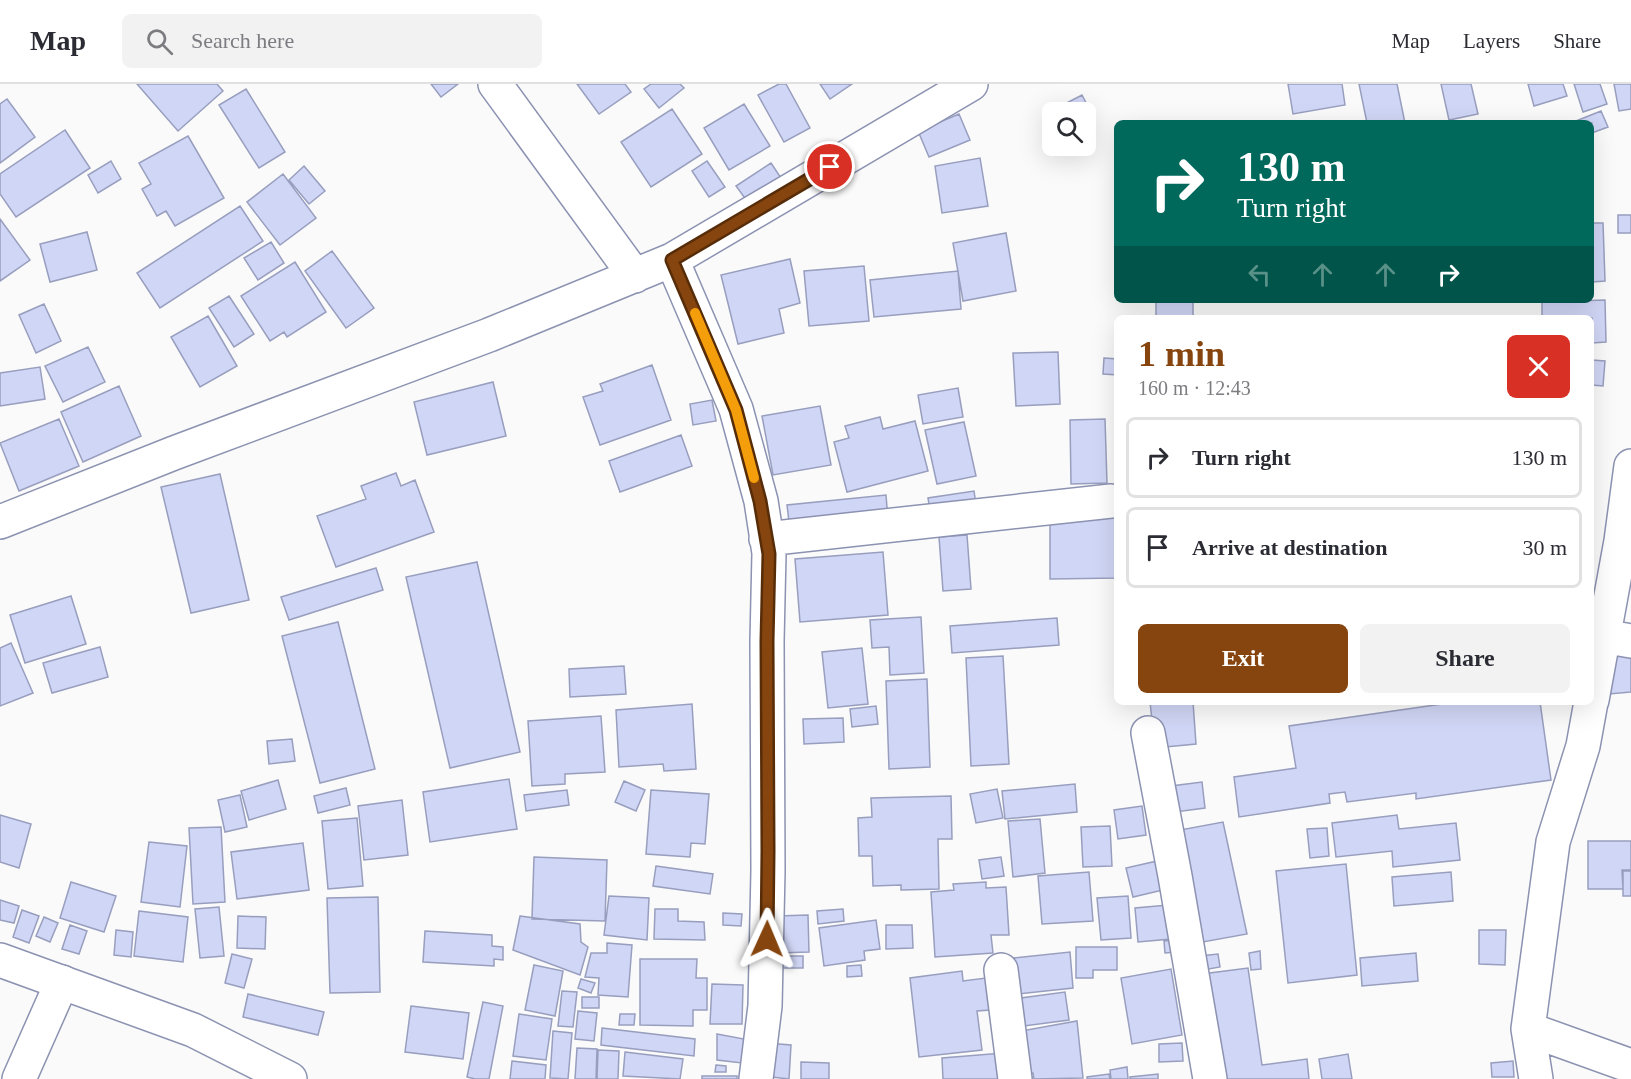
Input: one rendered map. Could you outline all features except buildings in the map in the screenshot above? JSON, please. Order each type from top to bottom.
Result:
[{"type":"street","points":[[495,84],[635,276]]},
{"type":"street","points":[[0,522],[217,437],[489,335],[672,260],[970,84]]},
{"type":"street","points":[[672,260],[736,410],[760,501],[769,554],[768,871],[765,1006],[756,1079]]},
{"type":"street","points":[[1594,694],[1617,638],[1621,541],[1631,466]]},
{"type":"street","points":[[766,539],[1111,501]]},
{"type":"street","points":[[1536,1079],[1528,1029],[1553,842],[1583,746],[1590,705]]},
{"type":"street","points":[[1148,734],[1210,1079]]},
{"type":"street","points":[[0,960],[193,1030],[290,1079]]},
{"type":"street","points":[[1001,970],[1015,1079]]},
{"type":"street","points":[[19,1079],[62,982]]},
{"type":"street","points":[[1528,1029],[1631,1066]]},
{"type":"slow traffic","points":[[695,313],[736,410],[754,478]]},
{"type":"route","points":[[767,939],[769,554],[760,501],[736,410],[672,260],[830,167]]}]
